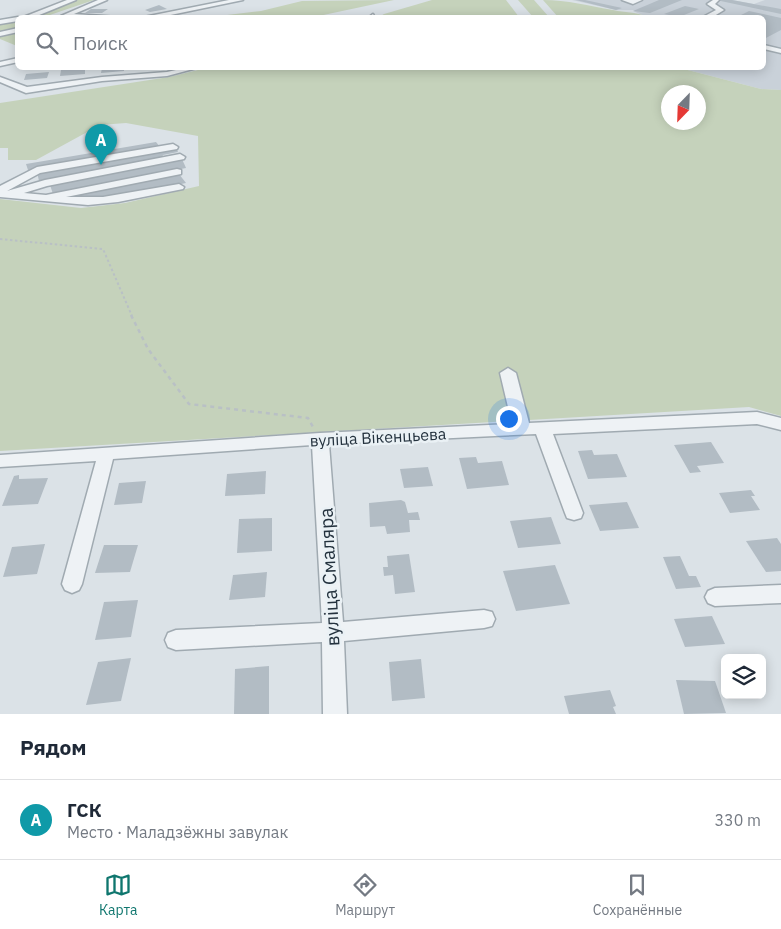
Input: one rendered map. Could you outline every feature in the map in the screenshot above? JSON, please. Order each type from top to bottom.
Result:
[{"type":"street","points":[[32,15],[73,0]]},
{"type":"street","points":[[67,15],[104,0]]},
{"type":"street","points":[[158,15],[240,0]]},
{"type":"street","points":[[625,0],[639,0]]},
{"type":"street","points":[[710,15],[721,10],[710,4],[716,1]]},
{"type":"street","points":[[0,22],[15,20]]},
{"type":"street","points":[[0,34],[15,31]]},
{"type":"street","points":[[766,47],[781,51]]},
{"type":"street","points":[[0,64],[15,61]]},
{"type":"street","points":[[0,79],[26,90],[102,79],[167,74],[184,70]]},
{"type":"street","points":[[2,193],[37,170],[172,147]]},
{"type":"street","points":[[2,193],[180,157]]},
{"type":"street","points":[[46,198],[177,172]]},
{"type":"street","points":[[2,193],[82,203],[119,199],[179,187]]},
{"type":"street","points":[[508,373],[522,429]]},
{"type":"street","name":"вуліца Вікенцьева","points":[[0,461],[320,439],[542,428],[757,418],[781,424]]},
{"type":"street","points":[[542,428],[574,513]]},
{"type":"street","name":"вуліца Смаляра","points":[[320,439],[333,632],[335,714]]},
{"type":"street","points":[[72,584],[106,454]]},
{"type":"street","points":[[716,597],[781,594]]},
{"type":"street","points":[[176,640],[333,632],[484,619]]},
{"type":"path","points":[[0,239],[103,249],[148,350],[189,404],[308,418],[320,439]]},
{"type":"shaded area","points":[[572,0],[732,0],[754,4],[765,0],[781,0],[781,90],[761,89],[688,70],[766,70],[766,15],[642,15],[633,11],[636,10],[616,10]]},
{"type":"green space","points":[[78,0],[94,0],[50,15],[36,15]]},
{"type":"green space","points":[[394,0],[323,15],[227,15],[261,11],[302,1]]},
{"type":"green space","points":[[432,0],[506,0],[517,15],[382,15]]},
{"type":"green space","points":[[518,0],[534,0],[547,15],[531,15]]},
{"type":"green space","points":[[543,0],[561,1],[642,15],[556,15]]},
{"type":"green space","points":[[15,20],[15,28],[10,30],[15,31],[15,45],[0,39],[0,24]]},
{"type":"green space","points":[[198,70],[688,70],[761,89],[781,90],[781,416],[749,407],[0,451],[0,199],[81,208],[125,203],[199,186],[198,136],[126,123],[100,125],[36,160],[8,160],[8,148],[0,148],[0,103],[169,77]]},
{"type":"building","points":[[576,0],[585,0],[622,8],[616,10]]},
{"type":"building","points":[[659,0],[682,0],[650,13],[633,11]]},
{"type":"building","points":[[716,0],[732,0],[781,9],[781,14]]},
{"type":"building","points":[[159,5],[167,9],[150,12],[145,10]]},
{"type":"building","points":[[685,6],[699,9],[684,15],[664,14]]},
{"type":"building","points":[[91,9],[108,9],[102,13],[85,13]]},
{"type":"building","points":[[749,11],[781,18],[781,30],[766,38],[766,15],[741,15]]},
{"type":"building","points":[[61,70],[85,70],[85,74],[60,76]]},
{"type":"building","points":[[102,70],[124,70],[124,71],[101,73]]},
{"type":"building","points":[[49,72],[47,78],[24,80],[26,74]]},
{"type":"building","points":[[156,142],[160,147],[28,170],[26,164]]},
{"type":"building","points":[[176,148],[178,152],[163,155],[161,159],[92,172],[39,181],[37,172]]},
{"type":"building","points":[[182,159],[186,168],[53,194],[50,185]]},
{"type":"building","points":[[179,174],[186,183],[113,198],[108,195],[79,201],[77,196]]},
{"type":"building","points":[[711,442],[724,463],[697,466],[701,472],[690,473],[674,445]]},
{"type":"building","points":[[592,450],[594,455],[617,454],[627,477],[588,479],[578,451]]},
{"type":"building","points":[[476,457],[478,463],[502,461],[509,485],[467,489],[459,458]]},
{"type":"building","points":[[428,467],[433,486],[404,488],[400,469]]},
{"type":"building","points":[[266,471],[265,494],[225,496],[227,474]]},
{"type":"building","points":[[19,475],[19,479],[48,478],[38,504],[2,506],[14,476]]},
{"type":"building","points":[[146,481],[142,503],[114,505],[119,483]]},
{"type":"building","points":[[751,490],[755,496],[751,496],[760,510],[730,513],[719,493]]},
{"type":"building","points":[[401,500],[405,502],[408,513],[418,512],[420,520],[409,520],[410,532],[387,534],[385,526],[370,527],[369,503]]},
{"type":"building","points":[[627,502],[639,528],[600,531],[589,505]]},
{"type":"building","points":[[551,517],[561,544],[518,548],[510,521]]},
{"type":"building","points":[[272,518],[272,551],[237,553],[239,519]]},
{"type":"building","points":[[777,538],[781,544],[781,571],[766,572],[746,541]]},
{"type":"building","points":[[45,544],[37,574],[3,577],[12,547]]},
{"type":"building","points":[[104,545],[138,545],[130,572],[95,573]]},
{"type":"building","points":[[409,554],[415,592],[395,594],[393,575],[384,576],[383,567],[388,567],[387,556]]},
{"type":"building","points":[[680,556],[689,576],[696,576],[701,587],[676,589],[663,557]]},
{"type":"building","points":[[555,565],[570,604],[516,611],[503,571]]},
{"type":"building","points":[[267,572],[265,597],[229,600],[233,575]]},
{"type":"building","points":[[138,600],[131,637],[95,640],[104,602]]},
{"type":"building","points":[[712,616],[725,644],[685,647],[674,619]]},
{"type":"building","points":[[131,658],[121,701],[86,705],[98,662]]},
{"type":"building","points":[[421,659],[425,698],[392,701],[389,662]]},
{"type":"building","points":[[269,666],[269,714],[234,714],[235,669]]},
{"type":"building","points":[[676,680],[715,681],[726,713],[684,714]]},
{"type":"building","points":[[610,690],[616,706],[613,707],[616,714],[569,714],[564,696]]},
{"type":"place","name":"ГСК","points":[[101,165]]}]
